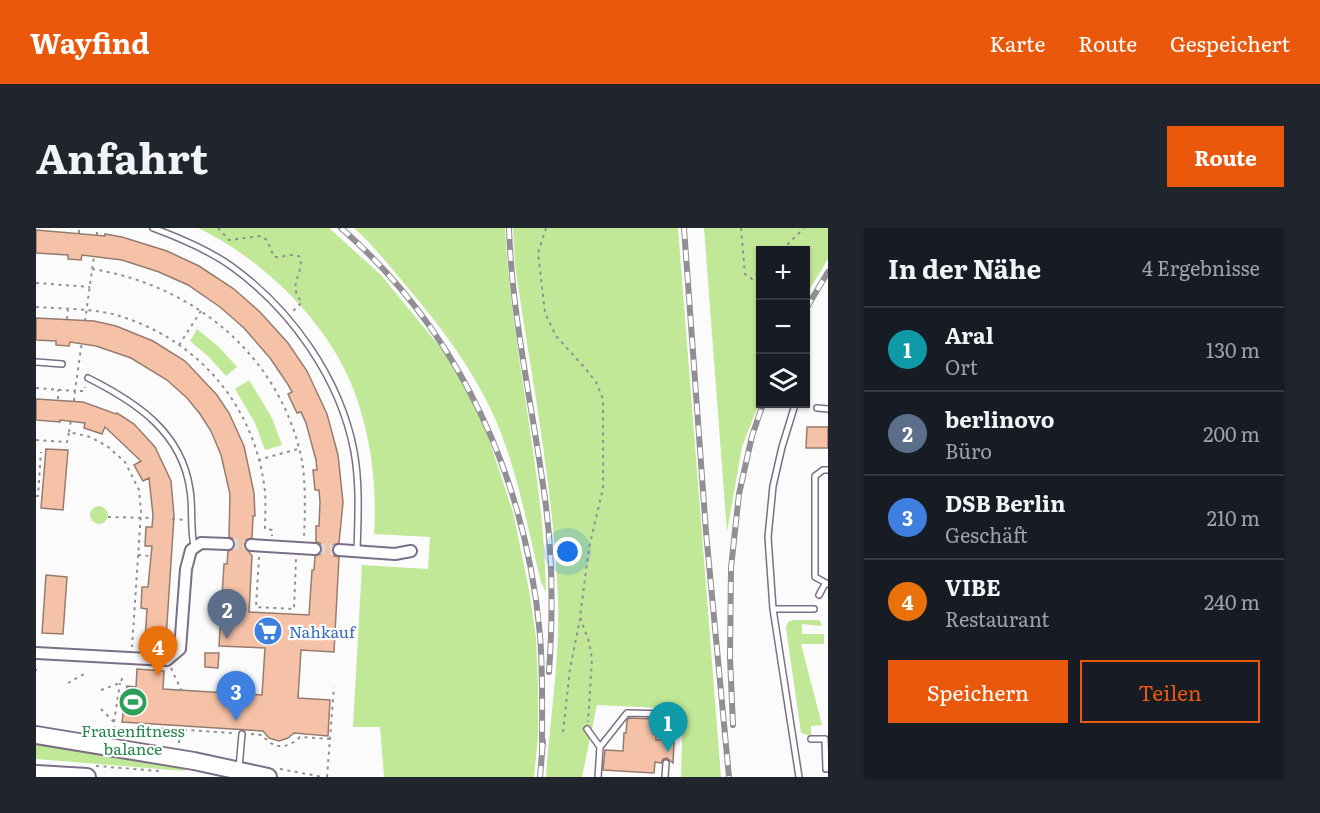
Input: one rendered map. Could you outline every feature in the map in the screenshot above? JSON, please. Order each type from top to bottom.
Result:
[{"type":"main road","points":[[36,735],[268,777]]},
{"type":"main road","points":[[36,774],[91,772]]},
{"type":"street","points":[[36,653],[168,660],[180,649],[186,569],[194,546],[209,542],[228,544]]},
{"type":"street","points":[[251,545],[315,549]]},
{"type":"street","points":[[339,550],[395,554],[411,551]]},
{"type":"lane","points":[[153,228],[187,242],[230,265],[270,298],[304,340],[331,384],[349,430],[354,451],[359,500],[357,551]]},
{"type":"lane","points":[[36,362],[62,364]]},
{"type":"lane","points":[[88,378],[123,396],[145,411],[171,441],[187,473],[194,546]]},
{"type":"lane","points":[[794,408],[782,447],[769,515],[768,537],[773,609],[799,777]]},
{"type":"lane","points":[[817,408],[828,409]]},
{"type":"lane","points":[[819,595],[827,584],[815,577],[815,476],[823,470],[828,470]]},
{"type":"lane","points":[[773,609],[814,609]]},
{"type":"lane","points":[[598,777],[600,747],[627,713],[668,714],[667,741]]},
{"type":"lane","points":[[587,729],[600,747]]},
{"type":"lane","points":[[239,770],[242,734]]},
{"type":"lane","points":[[811,739],[825,739],[826,769]]},
{"type":"lane","points":[[665,777],[666,763]]},
{"type":"path","points":[[78,233],[79,228]]},
{"type":"path","points":[[97,228],[97,235]]},
{"type":"path","points":[[218,228],[230,240],[261,236],[267,240],[274,257],[291,255],[300,258],[295,292],[302,302],[286,316]]},
{"type":"path","points":[[546,228],[538,253],[545,313],[556,336],[596,382],[603,399],[603,488],[589,548],[580,617],[570,669],[563,732]]},
{"type":"path","points":[[741,228],[746,274],[752,279],[756,275]]},
{"type":"path","points":[[786,246],[804,228]]},
{"type":"path","points":[[85,321],[94,256]]},
{"type":"path","points":[[36,307],[87,310],[122,316],[168,336],[213,374],[243,414],[254,442],[265,492],[265,529],[272,530],[271,545],[270,554],[259,553],[256,607],[294,609],[297,555],[302,556],[303,548],[302,462],[292,427],[275,390],[259,366],[234,337],[182,298],[154,285],[119,274],[92,269]]},
{"type":"path","points":[[36,283],[90,287]]},
{"type":"path","points":[[67,320],[68,309]]},
{"type":"path","points":[[179,345],[201,311]]},
{"type":"path","points":[[74,401],[82,341]]},
{"type":"path","points":[[36,388],[84,391],[88,378]]},
{"type":"path","points":[[58,390],[58,399]]},
{"type":"path","points":[[36,440],[67,442],[71,420]]},
{"type":"path","points":[[69,432],[90,437],[107,446],[125,462],[139,490],[140,518],[132,659]]},
{"type":"path","points":[[258,460],[298,449]]},
{"type":"path","points":[[36,496],[38,496],[41,452]]},
{"type":"path","points":[[108,517],[153,518]]},
{"type":"path","points":[[172,519],[191,521]]},
{"type":"path","points":[[138,555],[150,556]]},
{"type":"path","points":[[580,617],[592,659],[587,729]]},
{"type":"path","points":[[168,660],[183,694]]},
{"type":"path","points":[[68,683],[86,673]]},
{"type":"path","points":[[115,740],[114,722],[120,683],[124,675]]},
{"type":"path","points":[[101,690],[120,683]]},
{"type":"path","points":[[327,777],[334,687]]},
{"type":"path","points":[[101,708],[114,722]]},
{"type":"path","points":[[179,751],[180,728]]},
{"type":"path","points":[[91,772],[166,771]]},
{"type":"green space","points":[[198,228],[329,228],[381,275],[449,358],[483,422],[513,512],[529,590],[536,637],[538,687],[538,736],[534,777],[384,777],[380,727],[353,727],[362,565],[428,569],[430,537],[374,534],[374,484],[367,434],[358,402],[333,349],[295,300],[273,278],[224,242]]},
{"type":"green space","points":[[354,228],[505,228],[508,274],[540,501],[546,592],[541,582],[520,494],[500,430],[491,410],[452,343],[380,254]]},
{"type":"green space","points":[[513,228],[678,228],[721,777],[681,777],[683,709],[597,705],[582,777],[546,777],[558,644],[556,558],[547,474],[515,265]]},
{"type":"green space","points":[[704,228],[828,228],[828,259],[810,288],[810,246],[756,246],[757,408],[742,447],[727,532]]},
{"type":"green space","points":[[197,329],[219,347],[237,367],[226,376],[190,341]]},
{"type":"green space","points":[[249,380],[272,418],[282,445],[265,450],[255,423],[235,389]]},
{"type":"green space","points":[[95,506],[103,506],[108,511],[106,522],[95,524],[90,519],[90,511]]},
{"type":"green space","points":[[819,620],[822,625],[820,626],[802,624],[802,634],[824,634],[824,644],[801,644],[822,725],[811,726],[811,736],[801,733],[786,628],[788,622]]},
{"type":"green space","points":[[36,741],[185,767],[185,771],[36,759]]},
{"type":"building","points":[[36,230],[122,237],[167,251],[199,266],[234,289],[260,312],[288,343],[307,371],[327,414],[338,455],[343,502],[339,543],[333,545],[332,550],[334,556],[339,557],[334,652],[301,650],[298,698],[330,700],[328,736],[294,733],[279,741],[269,738],[263,731],[122,722],[127,686],[136,687],[137,669],[164,671],[163,689],[262,695],[265,648],[219,646],[224,564],[227,564],[228,551],[234,548],[235,544],[229,537],[230,494],[221,455],[211,431],[200,414],[187,398],[167,380],[131,358],[96,346],[70,342],[69,346],[56,345],[56,341],[36,340],[36,318],[94,321],[116,326],[153,341],[185,361],[217,395],[229,413],[244,446],[254,493],[255,516],[253,516],[252,538],[245,540],[244,545],[252,556],[249,612],[309,615],[312,570],[314,570],[315,556],[321,554],[322,549],[320,543],[316,542],[320,502],[319,490],[315,490],[313,470],[317,470],[316,460],[306,423],[301,412],[297,413],[288,394],[292,392],[287,383],[270,358],[244,328],[220,307],[188,285],[159,272],[122,260],[82,255],[81,260],[68,259],[68,255],[36,253]]},
{"type":"building","points":[[36,399],[83,402],[117,413],[134,424],[155,447],[171,481],[174,516],[166,639],[145,639],[147,609],[141,608],[142,587],[148,587],[152,546],[145,546],[146,527],[152,527],[153,515],[149,478],[143,481],[134,465],[141,461],[105,427],[102,434],[84,428],[85,423],[36,420]]},
{"type":"building","points":[[807,427],[828,427],[828,448],[806,448]]},
{"type":"building","points":[[46,449],[68,450],[63,510],[41,508]]},
{"type":"building","points":[[46,575],[67,577],[63,634],[42,633]]},
{"type":"building","points":[[205,653],[219,653],[218,668],[205,667]]},
{"type":"building","points":[[629,718],[654,719],[653,734],[656,735],[656,740],[662,740],[666,745],[674,741],[673,763],[667,758],[661,763],[655,762],[654,773],[603,770],[605,750],[623,751],[624,733],[626,733]]},
{"type":"tunnel","points":[[228,544],[251,545]]},
{"type":"tunnel","points":[[315,549],[339,550]]},
{"type":"railway","points":[[341,228],[383,269],[420,314],[453,361],[480,412],[502,465],[520,520],[532,577],[541,649],[542,749]]},
{"type":"railway","points":[[509,228],[514,296],[550,542],[552,586],[549,672]]},
{"type":"railway","points":[[684,228],[706,532],[729,777]]},
{"type":"railway","points":[[810,302],[828,272]]},
{"type":"railway","points":[[733,725],[730,658],[731,568],[739,494],[752,436],[762,408]]},
{"type":"railway","points":[[540,777],[543,741]]},
{"type":"place","name":"Nahkauf","points":[[268,631]]},
{"type":"place","name":"berlinovo","points":[[227,639]]},
{"type":"place","name":"VIBE","points":[[158,676]]},
{"type":"place","name":"Frauenfitness balance","points":[[133,702]]},
{"type":"place","name":"DSB Berlin","points":[[236,721]]},
{"type":"place","name":"Aral","points":[[668,752]]}]
